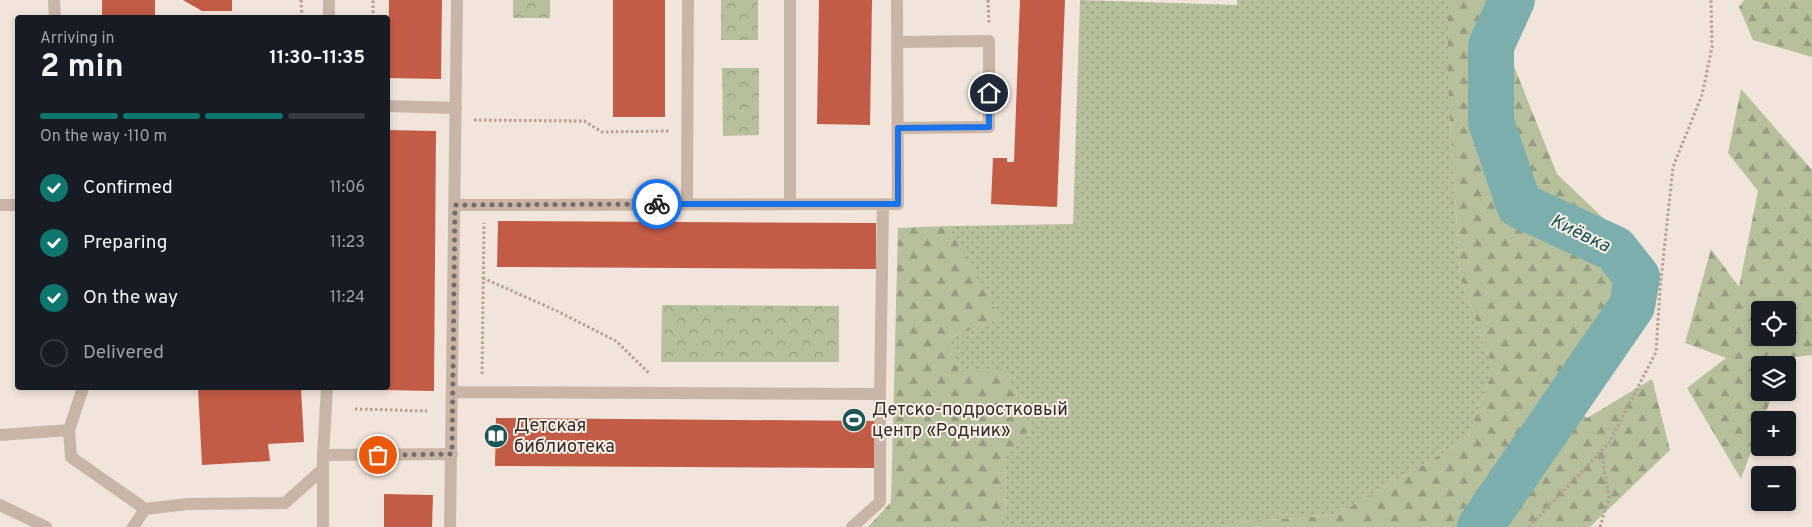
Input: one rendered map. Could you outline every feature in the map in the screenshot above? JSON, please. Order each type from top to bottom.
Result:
[{"type":"street","points":[[54,0],[54,15]]},
{"type":"street","points":[[329,0],[329,15]]},
{"type":"street","points":[[450,527],[458,0]]},
{"type":"street","points":[[686,204],[688,0]]},
{"type":"street","points":[[790,0],[790,204]]},
{"type":"street","points":[[455,205],[898,204],[897,0]]},
{"type":"street","points":[[898,42],[989,41],[989,127],[898,128]]},
{"type":"street","points":[[390,106],[456,114]]},
{"type":"street","points":[[852,527],[880,502],[883,204]]},
{"type":"street","points":[[0,205],[15,205]]},
{"type":"street","points":[[82,390],[69,430],[71,457],[145,509],[188,504],[285,503],[323,469]]},
{"type":"street","points":[[323,527],[323,455],[328,390]]},
{"type":"street","points":[[452,392],[880,394]]},
{"type":"street","points":[[0,435],[69,430]]},
{"type":"street","points":[[323,455],[452,454]]},
{"type":"street","points":[[0,505],[46,527]]},
{"type":"street","points":[[133,527],[145,509]]},
{"type":"path","points":[[301,0],[302,15]]},
{"type":"path","points":[[373,0],[373,15]]},
{"type":"path","points":[[1529,527],[1609,443],[1656,352],[1660,289],[1673,167],[1702,95],[1712,47],[1711,0]]},
{"type":"path","points":[[456,114],[584,121],[602,132],[687,131]]},
{"type":"path","points":[[481,392],[484,204]]},
{"type":"path","points":[[483,278],[557,311],[616,341],[670,393]]},
{"type":"path","points":[[355,408],[427,412]]},
{"type":"path","points":[[1600,452],[1609,497],[1600,527]]},
{"type":"green space","points":[[513,0],[550,0],[550,18],[513,18]]},
{"type":"green space","points":[[721,0],[758,0],[758,40],[721,40]]},
{"type":"green space","points":[[1080,0],[1237,5],[1237,0],[1448,0],[1448,87],[1460,276],[1493,369],[1467,439],[1336,515],[1237,522],[1224,527],[998,527],[1006,516],[1005,459],[959,373],[948,338],[1000,319],[948,226],[1073,224]]},
{"type":"green space","points":[[1448,0],[1531,0],[1510,56],[1557,174],[1645,258],[1567,400],[1587,418],[1652,379],[1670,450],[1590,527],[1224,527],[1237,522],[1336,515],[1467,439],[1493,369],[1460,276],[1448,87]]},
{"type":"green space","points":[[1744,0],[1812,0],[1812,57],[1753,40],[1739,7]]},
{"type":"green space","points":[[722,68],[759,68],[759,135],[723,136]]},
{"type":"green space","points":[[1741,89],[1812,170],[1812,355],[1796,357],[1751,356],[1751,401],[1770,401],[1766,411],[1751,411],[1751,452],[1741,479],[1687,388],[1726,358],[1685,343],[1711,249],[1739,287],[1758,191],[1728,153]]},
{"type":"green space","points":[[948,226],[1001,319],[948,338],[959,372],[1006,371],[1031,427],[1005,459],[1006,517],[998,527],[868,527],[891,502],[898,228]]},
{"type":"green space","points":[[662,305],[839,306],[839,362],[661,362]]},
{"type":"building","points":[[102,0],[155,0],[155,15],[102,15]]},
{"type":"building","points":[[183,0],[232,0],[232,11],[202,11]]},
{"type":"building","points":[[389,0],[442,0],[441,79],[390,78]]},
{"type":"building","points":[[613,0],[665,0],[665,117],[613,117]]},
{"type":"building","points":[[819,0],[872,0],[870,125],[817,124]]},
{"type":"building","points":[[1020,0],[1065,0],[1057,207],[991,204],[993,158],[1007,158],[1007,162],[1014,162]]},
{"type":"building","points":[[390,130],[436,131],[434,391],[382,390],[390,390]]},
{"type":"building","points":[[498,221],[876,223],[876,269],[497,267]]},
{"type":"building","points":[[198,390],[301,390],[304,442],[268,444],[270,461],[202,465]]},
{"type":"building","points":[[496,418],[874,421],[874,468],[495,466]]},
{"type":"building","points":[[384,494],[433,495],[432,527],[384,527]]},
{"type":"waterway","name":"Киёвка","points":[[1480,527],[1632,306],[1637,277],[1615,249],[1519,205],[1491,122],[1491,46],[1512,0]]},
{"type":"way so far","points":[[378,455],[452,454],[455,205],[657,204]]},
{"type":"place","name":"Детско-подростковый центр «Родник»","points":[[854,420]]},
{"type":"place","name":"Детская библиотека","points":[[496,436]]},
{"type":"route","points":[[657,204],[898,204],[898,128],[989,127],[989,93]]}]
